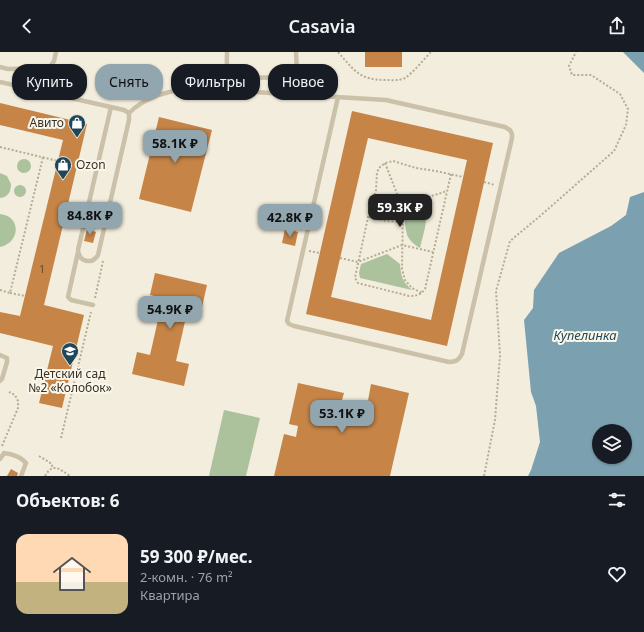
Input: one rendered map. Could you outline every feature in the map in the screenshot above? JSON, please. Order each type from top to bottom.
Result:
[{"type":"lane","points":[[0,67],[49,68],[54,62],[56,52]]},
{"type":"lane","points":[[227,52],[229,75],[233,78],[247,78],[290,77],[295,75],[297,72],[296,52]]},
{"type":"lane","points":[[0,82],[124,110],[129,113]]},
{"type":"lane","points":[[78,250],[78,255],[81,259],[86,261],[96,259],[100,248],[129,120],[129,113],[137,105],[147,99],[173,90],[188,88],[268,93]]},
{"type":"lane","points":[[337,100],[287,317],[289,324],[449,362],[455,362],[460,359],[512,134],[510,130],[505,127],[386,100],[338,97]]},
{"type":"lane","points":[[93,305],[68,298],[111,107]]},
{"type":"lane","points":[[0,355],[7,358],[7,362],[0,381]]},
{"type":"lane","points":[[0,459],[4,453],[23,460],[26,463],[21,476]]},
{"type":"path","points":[[338,52],[357,72],[364,77],[373,80],[404,78],[431,52]]},
{"type":"path","points":[[484,476],[495,420],[500,355],[496,291],[510,240],[545,212],[614,151],[626,125],[628,109],[620,94],[591,75],[572,74],[569,66],[576,52]]},
{"type":"path","points":[[0,147],[58,161]]},
{"type":"path","points":[[10,293],[43,158]]},
{"type":"path","points":[[451,174],[425,289],[422,293],[416,296],[410,296],[358,283],[355,278],[358,262],[368,217],[376,190],[377,172],[380,167],[385,163],[393,161],[416,168],[451,174],[463,177]]},
{"type":"path","points":[[385,163],[403,209],[402,269],[406,280],[412,288],[422,293]]},
{"type":"path","points":[[78,166],[92,169]]},
{"type":"path","points":[[484,182],[501,186]]},
{"type":"path","points":[[403,209],[413,202],[447,191]]},
{"type":"path","points":[[368,217],[386,222],[402,222]]},
{"type":"path","points":[[340,258],[358,262],[402,245],[433,252]]},
{"type":"path","points":[[61,438],[106,250],[100,248]]},
{"type":"path","points":[[0,290],[25,296]]},
{"type":"path","points":[[4,453],[2,447],[18,408],[18,401],[15,395],[9,392]]},
{"type":"path","points":[[39,456],[52,464],[52,467],[57,468],[70,476]]},
{"type":"path","points":[[45,476],[52,467]]},
{"type":"green space","points":[[24,159],[29,161],[31,166],[29,171],[24,173],[19,171],[17,166],[19,161]]},
{"type":"green space","points":[[0,173],[7,176],[11,184],[8,194],[5,197],[0,198]]},
{"type":"green space","points":[[18,185],[22,185],[26,191],[22,197],[18,197],[14,193],[14,189]]},
{"type":"green space","points":[[422,201],[426,213],[426,219],[420,248],[408,237],[405,227],[405,218],[406,211],[409,207],[414,203]]},
{"type":"green space","points":[[0,214],[12,219],[16,229],[12,240],[0,247]]},
{"type":"green space","points":[[387,254],[400,264],[403,278],[412,290],[360,278],[359,273],[361,264]]},
{"type":"green space","points":[[224,410],[260,418],[246,476],[209,476]]},
{"type":"water","points":[[623,52],[644,52],[644,73]]},
{"type":"water","name":"Купелинка","points":[[644,192],[644,476],[528,476],[540,442],[536,406],[531,392],[524,320],[533,308],[534,290],[559,253],[611,226],[626,215],[630,197]]},
{"type":"building","points":[[365,52],[402,52],[402,67],[365,67]]},
{"type":"building","points":[[0,103],[87,124],[44,305],[84,315],[62,408],[39,403],[53,346],[0,333],[0,312],[20,316],[63,140],[0,125]]},
{"type":"building","points":[[352,111],[493,143],[447,346],[306,314]],"holes":[[[368,138],[467,160],[431,320],[331,297]]]},
{"type":"building","points":[[159,117],[212,130],[191,212],[139,199]]},
{"type":"building","points":[[87,229],[96,232],[93,243],[84,241]]},
{"type":"building","points":[[285,229],[298,232],[295,246],[282,243]]},
{"type":"building","points":[[155,273],[207,285],[202,307],[189,304],[176,361],[189,364],[184,386],[132,374],[137,352],[150,355],[163,298],[150,295]]},
{"type":"building","points":[[298,383],[344,393],[342,400],[367,406],[371,384],[409,393],[390,476],[274,476],[284,434],[296,437],[298,426],[289,424]]},
{"type":"building","points":[[11,469],[18,473],[17,476],[7,476]]},
{"type":"place","name":"Авито","points":[[77,138]]},
{"type":"place","name":"Ozon","points":[[63,180]]},
{"type":"place","name":"Детский сад №2 «Колобок»","points":[[70,366]]}]
